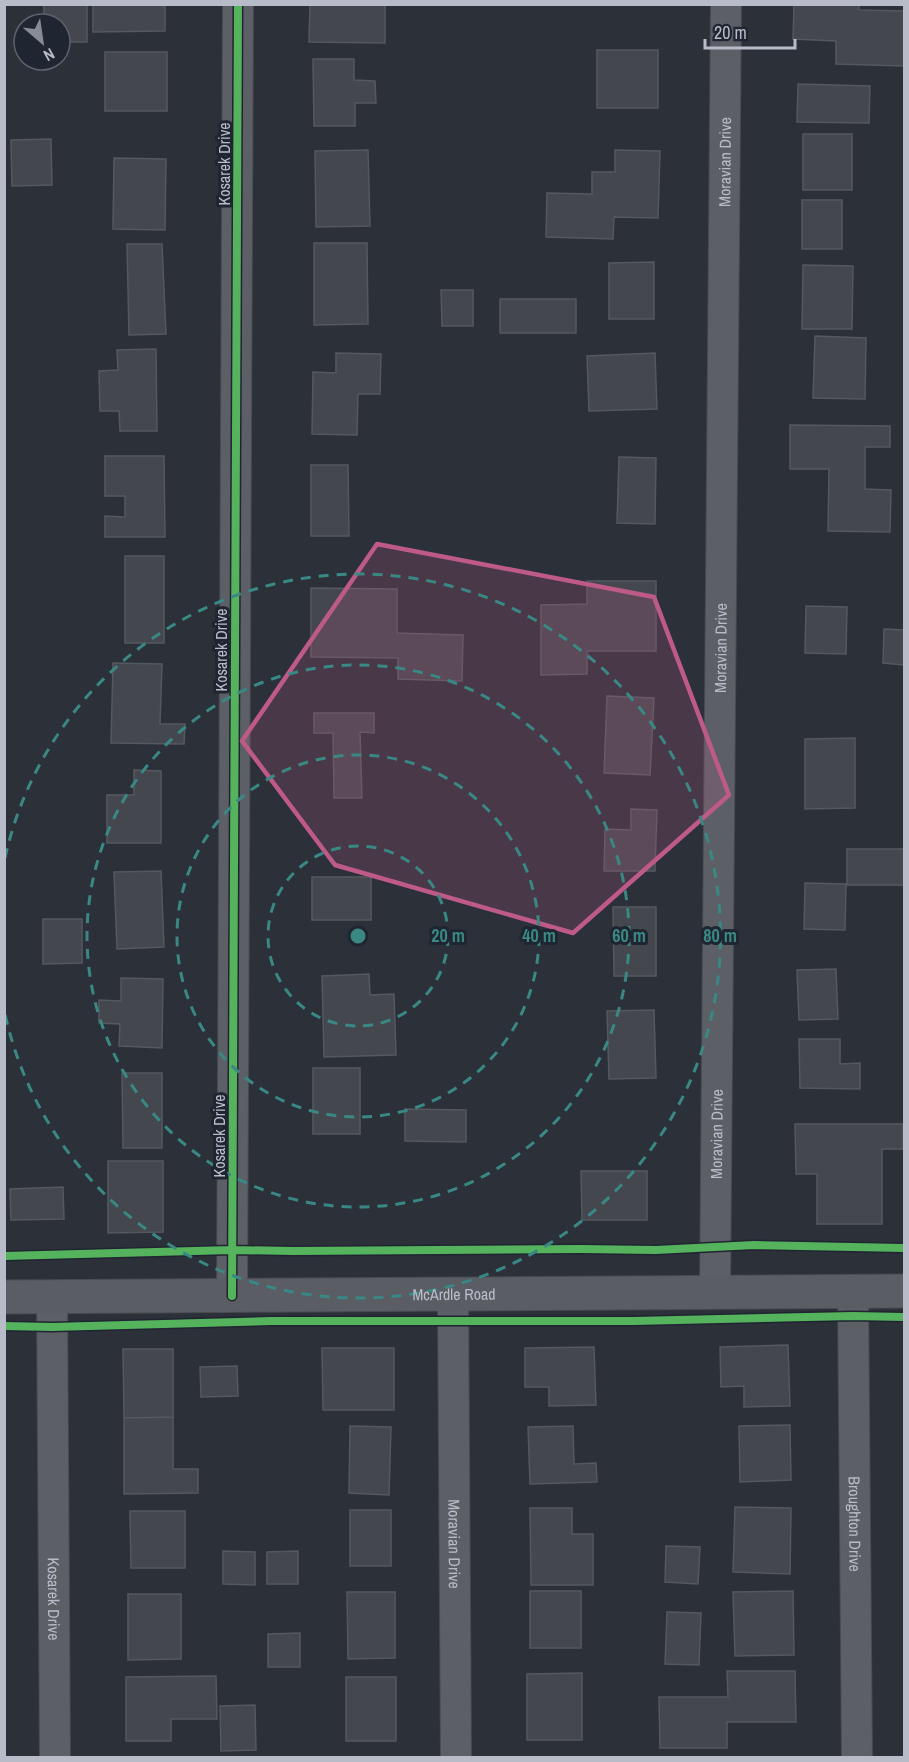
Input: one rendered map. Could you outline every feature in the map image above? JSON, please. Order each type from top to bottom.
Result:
[{"type":"main road","name":"McArdle Road","points":[[4,1297],[904,1292]]},
{"type":"street","name":"Kosarek Drive","points":[[232,1296],[238,4]]},
{"type":"street","name":"Moravian Drive","points":[[715,1293],[726,4]]},
{"type":"street","name":"Broughton Drive","points":[[853,1292],[857,1758]]},
{"type":"street","name":"Moravian Drive","points":[[453,1294],[456,1758]]},
{"type":"street","name":"Kosarek Drive","points":[[52,1297],[55,1758]]},
{"type":"highlighted area","points":[[377,544],[654,597],[729,795],[573,933],[335,865],[242,741]]},
{"type":"building","points":[[44,4],[87,4],[87,42],[72,42],[72,12],[44,12]]},
{"type":"building","points":[[93,4],[165,4],[165,31],[93,32]]},
{"type":"building","points":[[310,4],[385,4],[385,43],[309,42]]},
{"type":"building","points":[[794,4],[859,4],[859,10],[904,11],[904,66],[836,64],[836,41],[793,39]]},
{"type":"building","points":[[597,50],[658,50],[658,108],[597,108]]},
{"type":"building","points":[[105,52],[167,52],[167,111],[105,111]]},
{"type":"building","points":[[313,59],[354,59],[354,80],[375,81],[376,103],[355,103],[355,126],[314,126]]},
{"type":"building","points":[[798,84],[870,86],[869,123],[797,122]]},
{"type":"building","points":[[803,134],[852,134],[852,190],[803,190]]},
{"type":"building","points":[[51,139],[52,185],[12,186],[11,140]]},
{"type":"building","points":[[368,150],[370,226],[316,227],[315,151]]},
{"type":"building","points":[[615,150],[660,151],[658,218],[614,217],[613,239],[546,237],[547,193],[592,194],[592,172],[615,172]]},
{"type":"building","points":[[114,158],[166,159],[165,230],[113,229]]},
{"type":"building","points":[[802,200],[842,200],[842,249],[802,249]]},
{"type":"building","points":[[314,243],[367,243],[368,324],[314,325]]},
{"type":"building","points":[[127,244],[162,244],[166,334],[129,335]]},
{"type":"building","points":[[654,262],[654,319],[609,319],[609,263]]},
{"type":"building","points":[[803,265],[853,266],[852,329],[802,329]]},
{"type":"building","points":[[441,290],[473,290],[473,326],[442,326]]},
{"type":"building","points":[[500,299],[576,299],[576,333],[500,333]]},
{"type":"building","points":[[815,336],[866,338],[865,399],[813,398]]},
{"type":"building","points":[[156,349],[157,431],[120,431],[119,411],[100,411],[99,371],[118,370],[117,350]]},
{"type":"building","points":[[336,353],[381,354],[380,394],[358,394],[357,435],[312,434],[313,372],[336,373]]},
{"type":"building","points":[[655,353],[657,409],[589,411],[587,356]]},
{"type":"building","points":[[790,425],[890,426],[890,447],[865,447],[865,489],[891,490],[890,532],[828,531],[829,469],[790,469]]},
{"type":"building","points":[[105,456],[164,456],[165,537],[105,537],[105,516],[125,517],[125,496],[105,496]]},
{"type":"building","points":[[619,457],[656,458],[655,524],[617,523]]},
{"type":"building","points":[[311,465],[348,465],[349,536],[311,536]]},
{"type":"building","points":[[125,556],[164,556],[164,643],[125,643]]},
{"type":"building","points":[[587,581],[656,581],[656,651],[587,651],[587,674],[541,675],[541,605],[587,604]]},
{"type":"building","points":[[311,588],[397,589],[397,633],[463,635],[462,681],[398,679],[398,658],[311,657]]},
{"type":"building","points":[[806,606],[847,607],[846,654],[805,653]]},
{"type":"building","points":[[884,629],[904,630],[904,665],[883,663]]},
{"type":"building","points":[[113,663],[162,664],[160,724],[185,724],[184,744],[111,743]]},
{"type":"building","points":[[607,696],[654,698],[650,775],[604,773]]},
{"type":"building","points":[[314,713],[374,713],[374,733],[360,732],[362,798],[334,798],[333,733],[314,733]]},
{"type":"building","points":[[855,738],[855,808],[805,809],[805,739]]},
{"type":"building","points":[[134,770],[161,771],[161,843],[107,843],[107,795],[134,795]]},
{"type":"building","points":[[631,809],[657,810],[655,871],[604,871],[605,829],[631,830]]},
{"type":"building","points":[[847,849],[904,849],[904,885],[847,885]]},
{"type":"building","points":[[161,871],[164,947],[117,949],[114,872]]},
{"type":"building","points":[[312,877],[371,877],[371,920],[312,920]]},
{"type":"building","points":[[805,883],[846,884],[845,930],[804,929]]},
{"type":"building","points":[[613,907],[656,907],[656,976],[614,976]]},
{"type":"building","points":[[43,919],[82,919],[82,963],[43,964]]},
{"type":"building","points":[[836,969],[838,1019],[799,1020],[797,970]]},
{"type":"building","points":[[369,974],[370,995],[394,994],[396,1055],[324,1057],[322,976]]},
{"type":"building","points":[[121,978],[163,979],[162,1048],[119,1046],[120,1024],[99,1023],[99,1000],[121,1001]]},
{"type":"building","points":[[654,1010],[656,1078],[609,1079],[607,1011]]},
{"type":"building","points":[[799,1039],[840,1039],[840,1064],[860,1063],[860,1089],[800,1088]]},
{"type":"building","points":[[313,1068],[360,1068],[360,1134],[313,1134]]},
{"type":"building","points":[[122,1073],[162,1073],[162,1148],[123,1148]]},
{"type":"building","points":[[405,1109],[466,1110],[466,1142],[405,1141]]},
{"type":"building","points":[[795,1124],[903,1124],[903,1149],[882,1149],[882,1224],[817,1224],[817,1174],[796,1174]]},
{"type":"building","points":[[108,1161],[163,1161],[163,1232],[108,1233]]},
{"type":"building","points":[[581,1171],[647,1171],[647,1220],[582,1220]]},
{"type":"building","points":[[63,1187],[64,1219],[11,1220],[10,1189]]},
{"type":"building","points":[[788,1345],[790,1406],[744,1407],[744,1386],[721,1387],[720,1347]]},
{"type":"building","points":[[594,1347],[596,1405],[549,1406],[549,1387],[525,1387],[525,1348]]},
{"type":"building","points":[[322,1348],[394,1348],[394,1410],[323,1410]]},
{"type":"building","points":[[123,1349],[173,1349],[173,1417],[124,1418]]},
{"type":"building","points":[[237,1366],[238,1396],[201,1397],[200,1367]]},
{"type":"building","points":[[173,1417],[173,1469],[198,1469],[198,1493],[124,1494],[124,1418]]},
{"type":"building","points":[[790,1425],[791,1480],[740,1482],[739,1426]]},
{"type":"building","points":[[350,1426],[391,1427],[389,1495],[349,1493]]},
{"type":"building","points":[[573,1426],[574,1464],[596,1463],[597,1482],[530,1484],[528,1427]]},
{"type":"building","points":[[735,1507],[791,1508],[790,1574],[733,1572]]},
{"type":"building","points":[[530,1508],[572,1508],[572,1534],[593,1534],[593,1585],[531,1585]]},
{"type":"building","points":[[350,1510],[391,1510],[391,1566],[350,1566]]},
{"type":"building","points":[[130,1511],[185,1511],[185,1568],[131,1568]]},
{"type":"building","points":[[666,1546],[700,1547],[698,1584],[665,1582]]},
{"type":"building","points":[[223,1551],[255,1552],[255,1585],[223,1584]]},
{"type":"building","points":[[298,1551],[298,1584],[267,1584],[267,1552]]},
{"type":"building","points":[[530,1591],[581,1591],[581,1648],[530,1648]]},
{"type":"building","points":[[793,1591],[794,1655],[735,1656],[733,1592]]},
{"type":"building","points":[[347,1592],[395,1592],[395,1658],[348,1659]]},
{"type":"building","points":[[128,1594],[181,1594],[181,1659],[128,1660]]},
{"type":"building","points":[[667,1612],[701,1613],[699,1665],[665,1664]]},
{"type":"building","points":[[300,1633],[300,1667],[268,1667],[268,1634]]},
{"type":"building","points":[[727,1671],[795,1671],[796,1722],[727,1722],[727,1748],[660,1748],[659,1697],[728,1697]]},
{"type":"building","points":[[582,1673],[582,1740],[527,1740],[527,1674]]},
{"type":"building","points":[[216,1676],[217,1719],[171,1719],[171,1741],[126,1741],[126,1677]]},
{"type":"building","points":[[346,1677],[396,1677],[396,1741],[346,1741]]},
{"type":"building","points":[[255,1705],[256,1750],[221,1751],[220,1706]]},
{"type":"cycle path","points":[[232,1296],[238,4]]},
{"type":"cycle path","points":[[4,1256],[232,1250],[656,1250],[754,1245],[904,1248]]},
{"type":"cycle path","points":[[4,1326],[52,1327],[272,1321],[634,1321],[904,1317]]}]
